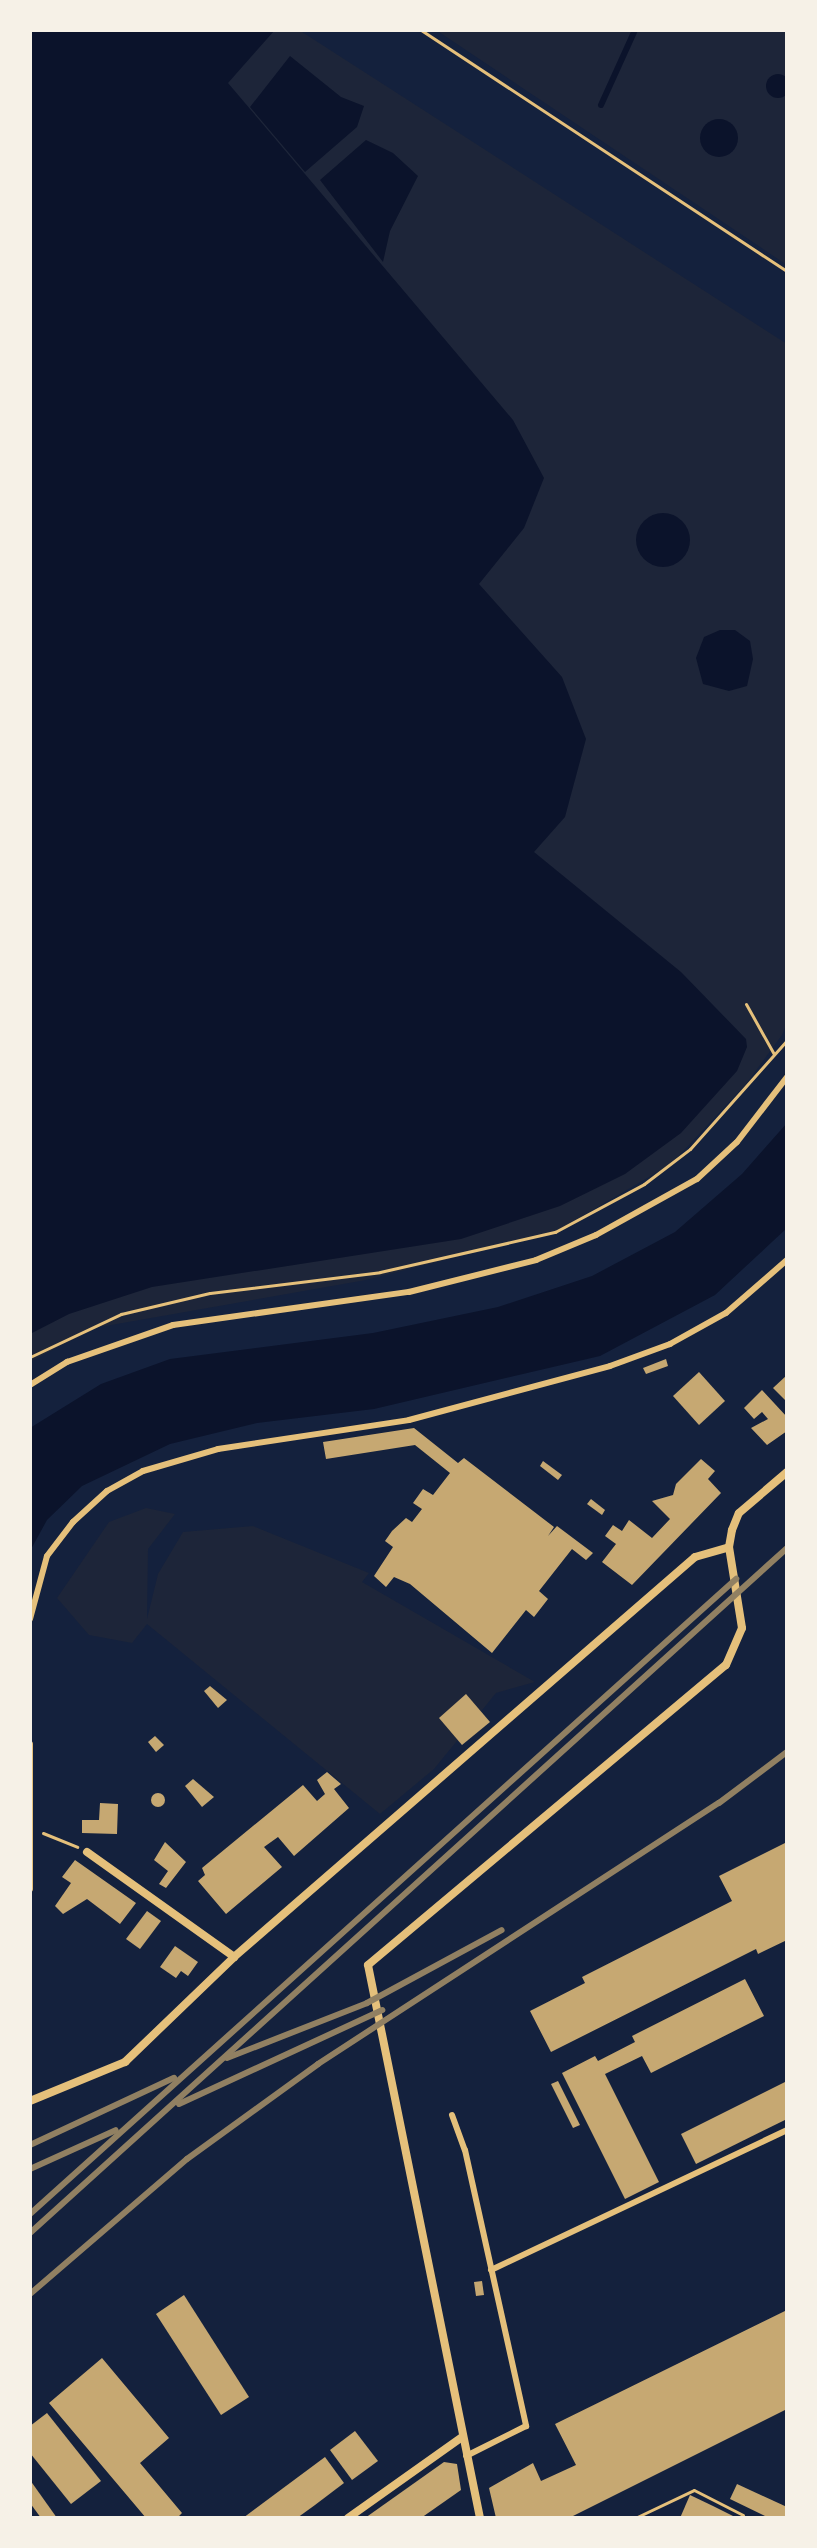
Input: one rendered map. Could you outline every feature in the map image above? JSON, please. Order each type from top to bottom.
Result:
[{"type":"street","points":[[480,2518],[368,1981],[368,1965],[377,1952],[726,1665],[742,1628],[729,1547],[739,1513],[787,1472]]},
{"type":"street","points":[[30,2101],[125,2062],[234,1957],[695,1557],[729,1547]]},
{"type":"street","points":[[87,1852],[234,1957]]},
{"type":"street","points":[[348,2518],[462,2437]]},
{"type":"lane","points":[[30,1385],[67,1362],[173,1325],[409,1292],[536,1260],[652,1207],[697,1179],[737,1142],[787,1077]]},
{"type":"lane","points":[[30,1619],[47,1556],[73,1522],[107,1491],[143,1471],[218,1449],[409,1420],[610,1366],[670,1344],[726,1313],[787,1260]]},
{"type":"lane","points":[[30,1744],[30,1889]]},
{"type":"lane","points":[[452,2115],[465,2150],[526,2426],[466,2456]]},
{"type":"lane","points":[[491,2270],[787,2130]]},
{"type":"path","points":[[421,30],[787,271]]},
{"type":"path","points":[[746,1004],[774,1054]]},
{"type":"path","points":[[30,1357],[121,1314],[210,1293],[380,1272],[555,1232],[644,1184],[690,1149],[787,1040]]},
{"type":"path","points":[[32,1829],[87,1852]]},
{"type":"path","points":[[635,2518],[694,2490],[743,2515]]},
{"type":"shaded area","points":[[30,30],[299,30],[787,344],[787,1023],[782,1035],[746,1084],[671,1164],[555,1232],[366,1280],[94,1328],[30,1362]]},
{"type":"shaded area","points":[[30,30],[274,31],[228,83],[513,420],[544,478],[524,528],[479,584],[562,677],[586,739],[565,817],[534,852],[681,972],[746,1039],[747,1047],[737,1071],[681,1133],[625,1174],[560,1206],[461,1239],[152,1287],[69,1314],[30,1334]]},
{"type":"shaded area","points":[[436,30],[787,30],[787,265]]},
{"type":"shaded area","points":[[290,56],[341,97],[364,106],[357,127],[305,172],[250,107]]},
{"type":"shaded area","points":[[778,74],[789,81],[790,86],[783,97],[778,98],[767,91],[766,86],[773,75]]},
{"type":"shaded area","points":[[719,119],[733,124],[738,138],[733,152],[719,157],[705,152],[700,138],[705,124]]},
{"type":"shaded area","points":[[366,140],[393,153],[418,176],[390,231],[383,262],[320,180]]},
{"type":"shaded area","points":[[663,513],[682,521],[690,540],[682,559],[663,567],[644,559],[636,540],[644,521]]},
{"type":"shaded area","points":[[720,630],[735,630],[750,641],[753,659],[747,686],[729,691],[703,684],[696,658],[704,637]]},
{"type":"shaded area","points":[[787,1123],[787,1228],[715,1295],[600,1356],[374,1409],[257,1423],[170,1444],[82,1486],[47,1520],[30,1551],[30,1428],[101,1384],[170,1359],[373,1333],[498,1307],[592,1276],[675,1232],[742,1174]]},
{"type":"shaded area","points":[[146,1508],[175,1514],[148,1549],[147,1619],[158,1574],[183,1532],[253,1526],[369,1573],[362,1582],[535,1682],[496,1693],[434,1769],[380,1814],[147,1624],[132,1643],[89,1635],[57,1598],[109,1522]]},
{"type":"building","points":[[666,1359],[668,1366],[646,1374],[643,1368]]},
{"type":"building","points":[[699,1372],[725,1401],[699,1425],[673,1396]]},
{"type":"building","points":[[787,1375],[787,1402],[773,1388]]},
{"type":"building","points":[[762,1390],[787,1417],[787,1431],[767,1445],[751,1428],[768,1419],[762,1412],[754,1419],[744,1408]]},
{"type":"building","points":[[414,1428],[458,1463],[464,1458],[554,1527],[548,1536],[557,1526],[593,1553],[586,1560],[572,1549],[539,1591],[548,1599],[534,1617],[526,1610],[492,1653],[410,1584],[394,1577],[386,1587],[374,1576],[393,1547],[385,1541],[392,1531],[406,1518],[412,1522],[422,1509],[413,1503],[423,1489],[433,1495],[450,1473],[415,1445],[326,1459],[323,1442]]},
{"type":"building","points":[[701,1459],[715,1471],[708,1479],[721,1493],[632,1585],[602,1562],[616,1544],[605,1536],[613,1525],[622,1531],[629,1520],[652,1538],[670,1519],[652,1501],[673,1495],[676,1484]]},
{"type":"building","points":[[543,1461],[562,1475],[558,1480],[540,1466]]},
{"type":"building","points":[[591,1499],[605,1510],[602,1515],[587,1504]]},
{"type":"building","points":[[210,1686],[227,1700],[218,1708],[204,1691]]},
{"type":"building","points":[[466,1694],[490,1722],[462,1745],[439,1718]]},
{"type":"building","points":[[155,1736],[164,1745],[156,1752],[148,1742]]},
{"type":"building","points":[[327,1772],[341,1784],[334,1789],[349,1808],[294,1856],[278,1837],[264,1847],[282,1867],[226,1914],[198,1881],[205,1875],[202,1868],[303,1785],[317,1801],[325,1794],[317,1780]]},
{"type":"building","points":[[193,1779],[214,1797],[202,1807],[185,1786]]},
{"type":"building","points":[[158,1793],[165,1800],[158,1807],[151,1800]]},
{"type":"building","points":[[100,1803],[118,1804],[117,1834],[82,1833],[82,1820],[99,1820]]},
{"type":"building","points":[[165,1842],[186,1862],[166,1888],[159,1884],[168,1871],[154,1860]]},
{"type":"building","points":[[787,1842],[787,1940],[758,1954],[756,1949],[551,2052],[530,2011],[585,1983],[582,1977],[732,1901],[719,1876]]},
{"type":"building","points":[[75,1860],[136,1903],[120,1924],[87,1899],[63,1914],[55,1906],[71,1883],[62,1877]]},
{"type":"building","points":[[147,1911],[161,1921],[140,1949],[126,1939]]},
{"type":"building","points":[[175,1946],[198,1962],[188,1976],[181,1971],[176,1978],[160,1967]]},
{"type":"building","points":[[745,1979],[764,2016],[651,2073],[642,2056],[605,2074],[659,2182],[625,2199],[562,2073],[595,2056],[598,2061],[635,2042],[632,2036]]},
{"type":"building","points":[[558,2081],[580,2125],[573,2128],[551,2084]]},
{"type":"building","points":[[787,2081],[787,2119],[696,2164],[681,2134]]},
{"type":"building","points":[[482,2281],[484,2295],[476,2296],[474,2282]]},
{"type":"building","points":[[184,2295],[249,2397],[221,2415],[156,2314]]},
{"type":"building","points":[[787,2310],[787,2409],[569,2518],[496,2518],[489,2488],[533,2463],[541,2481],[576,2465],[555,2424]]},
{"type":"building","points":[[102,2358],[169,2438],[140,2463],[182,2513],[177,2518],[146,2518],[49,2403]]},
{"type":"building","points":[[47,2413],[101,2481],[71,2504],[30,2453],[30,2426]]},
{"type":"building","points":[[355,2431],[378,2461],[352,2480],[330,2450]]},
{"type":"building","points":[[325,2457],[344,2483],[315,2505],[297,2518],[243,2518]]},
{"type":"building","points":[[444,2462],[457,2464],[461,2490],[421,2518],[365,2518]]},
{"type":"building","points":[[30,2480],[57,2518],[41,2518],[30,2503]]},
{"type":"building","points":[[737,2484],[787,2507],[787,2518],[769,2518],[730,2499]]},
{"type":"building","points":[[690,2495],[713,2506],[737,2518],[680,2518]]},
{"type":"waterway","points":[[601,105],[635,30]]},
{"type":"railway","points":[[30,2233],[787,1548]]},
{"type":"railway","points":[[30,2214],[736,1579]]},
{"type":"railway","points":[[30,2294],[187,2159],[318,2064],[719,1803],[787,1752]]},
{"type":"railway","points":[[227,2058],[367,2003],[502,1930]]},
{"type":"railway","points":[[179,2104],[382,2010]]},
{"type":"railway","points":[[30,2145],[174,2078]]},
{"type":"railway","points":[[30,2169],[116,2130]]}]
